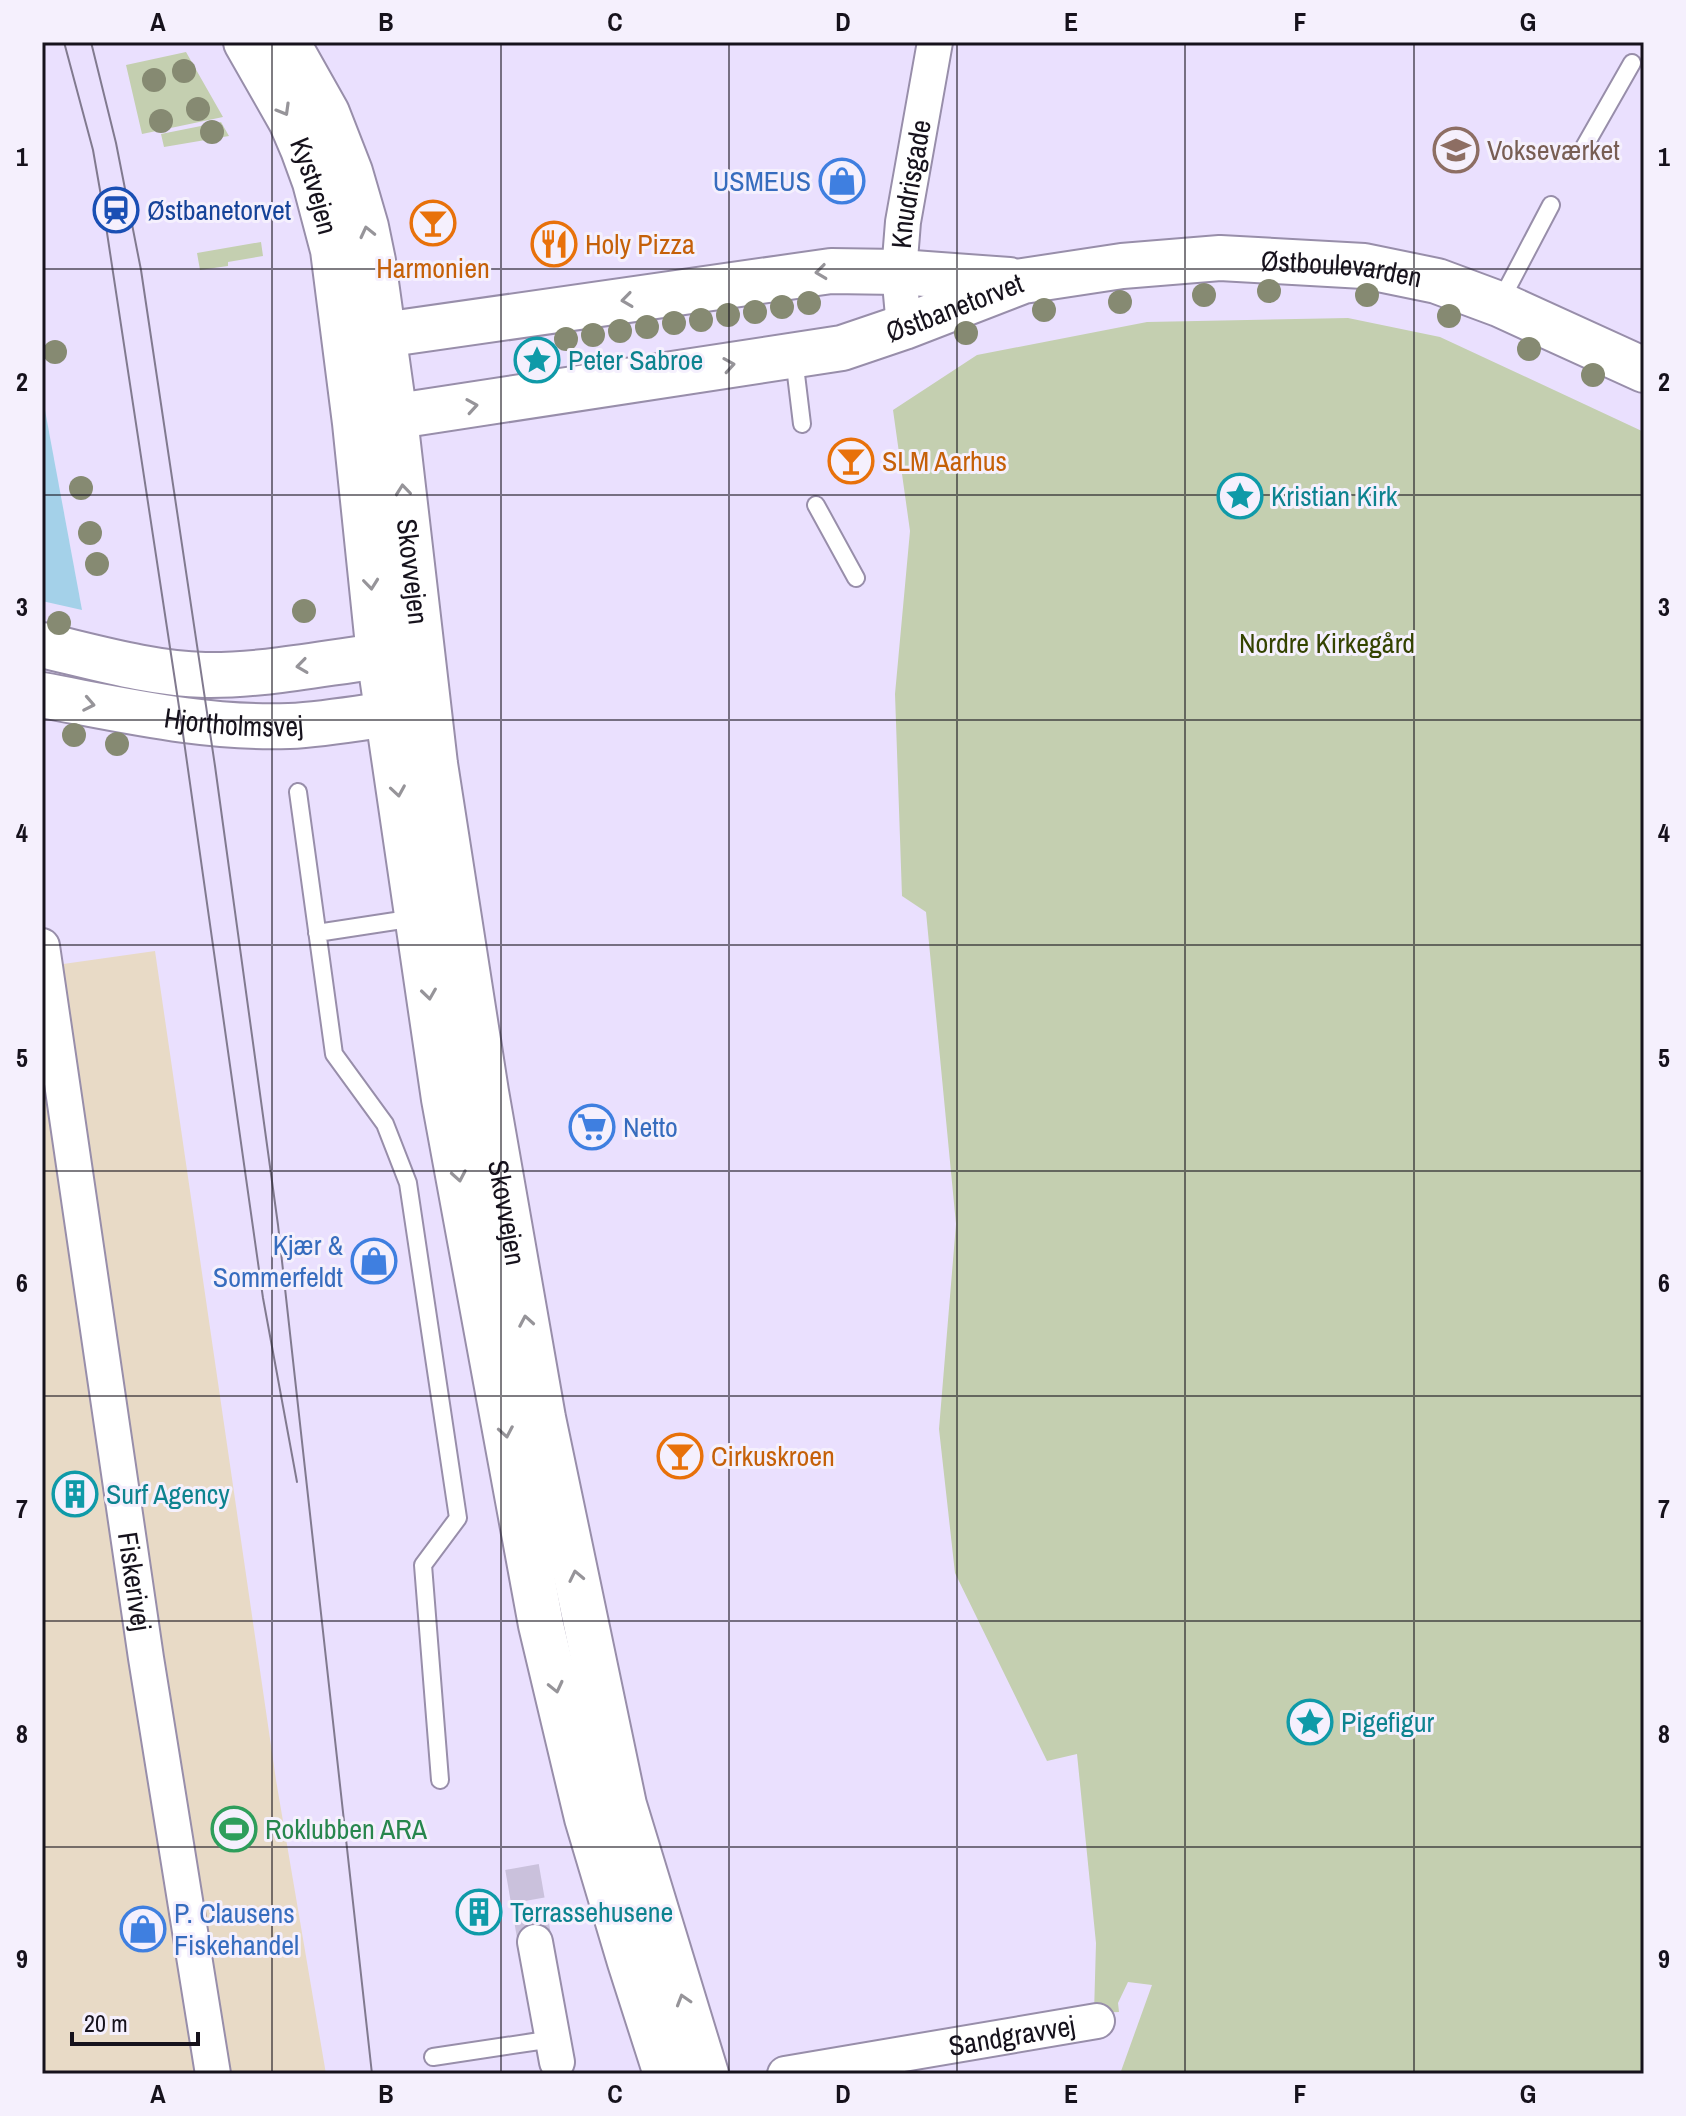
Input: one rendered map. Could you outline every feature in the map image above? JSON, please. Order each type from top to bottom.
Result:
[{"type":"street","name":"Kystvejen","points":[[246,42],[291,121],[315,182],[333,250],[364,338]]},
{"type":"street","name":"Kystvejen","points":[[287,42],[327,113],[350,172],[369,239],[364,338]]},
{"type":"street","name":"Knudrisgade","points":[[904,327],[899,272],[903,222],[935,42]]},
{"type":"street","name":"Østboulevarden","points":[[1023,281],[1133,265],[1220,258],[1364,266],[1437,281],[1499,304],[1644,370]]},
{"type":"street","name":"Østbanetorvet","points":[[364,338],[831,271],[899,272],[1023,281]]},
{"type":"street","name":"Østbanetorvet","points":[[375,420],[842,348],[1023,281]]},
{"type":"street","name":"Skovvejen","points":[[364,338],[407,711],[438,914],[488,1106],[543,1418],[621,1791],[706,2074]]},
{"type":"street","name":"Hjortholmsvej","points":[[42,645],[128,664],[201,675],[238,675],[400,653]]},
{"type":"street","name":"Hjortholmsvej","points":[[42,695],[208,724],[304,725],[407,711]]},
{"type":"street","name":"Skovvejen","points":[[438,914],[444,1099],[541,1625],[587,1818],[666,2074]]},
{"type":"street","name":"Fiskerivej","points":[[42,946],[144,1643],[213,2074]]},
{"type":"street","points":[[535,1942],[555,2050]]},
{"type":"street","name":"Sandgravvej","points":[[785,2074],[1097,2021]]},
{"type":"lane","points":[[1583,149],[1632,63]]},
{"type":"lane","points":[[1499,304],[1551,205]]},
{"type":"lane","points":[[793,355],[802,424]]},
{"type":"lane","points":[[816,505],[856,578]]},
{"type":"lane","points":[[298,792],[334,1054],[385,1124],[408,1183],[458,1518],[423,1565],[440,1780]]},
{"type":"lane","points":[[317,933],[438,914]]},
{"type":"lane","points":[[433,2057],[555,2050]]},
{"type":"shaded area","points":[[155,951],[276,1780],[326,2074],[42,2074],[42,967]]},
{"type":"green space","points":[[186,52],[223,117],[142,134],[126,65]]},
{"type":"green space","points":[[221,122],[229,136],[164,147],[161,134]]},
{"type":"green space","points":[[261,242],[263,256],[200,270],[197,253]]},
{"type":"green space","name":"Nordre Kirkegård","points":[[1348,318],[1440,337],[1644,432],[1644,2074],[1120,2074],[1152,1985],[1128,1982],[1118,2003],[1119,2012],[1094,2013],[1096,1943],[1077,1754],[1047,1761],[955,1573],[939,1429],[956,1224],[926,912],[902,896],[895,694],[910,531],[893,410],[977,355],[1147,322]]},
{"type":"water","points":[[42,394],[82,610],[42,601]]},
{"type":"tunnel","points":[[522,1867],[535,1942]]},
{"type":"tram line","points":[[64,42],[93,150],[104,213],[181,720],[263,1298],[297,1482]]},
{"type":"tram line","points":[[91,42],[116,143],[141,270],[215,766],[278,1225],[372,2074]]},
{"type":"place","name":"Vokseværket","points":[[1456,150]]},
{"type":"place","name":"USMEUS","points":[[842,181]]},
{"type":"place","name":"Østbanetorvet","points":[[116,210]]},
{"type":"place","name":"Harmonien","points":[[433,223]]},
{"type":"place","name":"Holy Pizza","points":[[554,244]]},
{"type":"place","name":"Peter Sabroe","points":[[537,360]]},
{"type":"place","name":"SLM Aarhus","points":[[851,461]]},
{"type":"place","name":"Kristian Kirk","points":[[1240,496]]},
{"type":"place","name":"Netto","points":[[592,1127]]},
{"type":"place","name":"Kjær & Sommerfeldt","points":[[374,1261]]},
{"type":"place","name":"Cirkuskroen","points":[[680,1456]]},
{"type":"place","name":"Surf Agency","points":[[75,1494]]},
{"type":"place","name":"Pigefigur","points":[[1310,1722]]},
{"type":"place","name":"Roklubben ARA","points":[[234,1829]]},
{"type":"place","name":"Terrassehusene","points":[[479,1912]]},
{"type":"place","name":"P. Clausens Fiskehandel","points":[[143,1929]]}]
